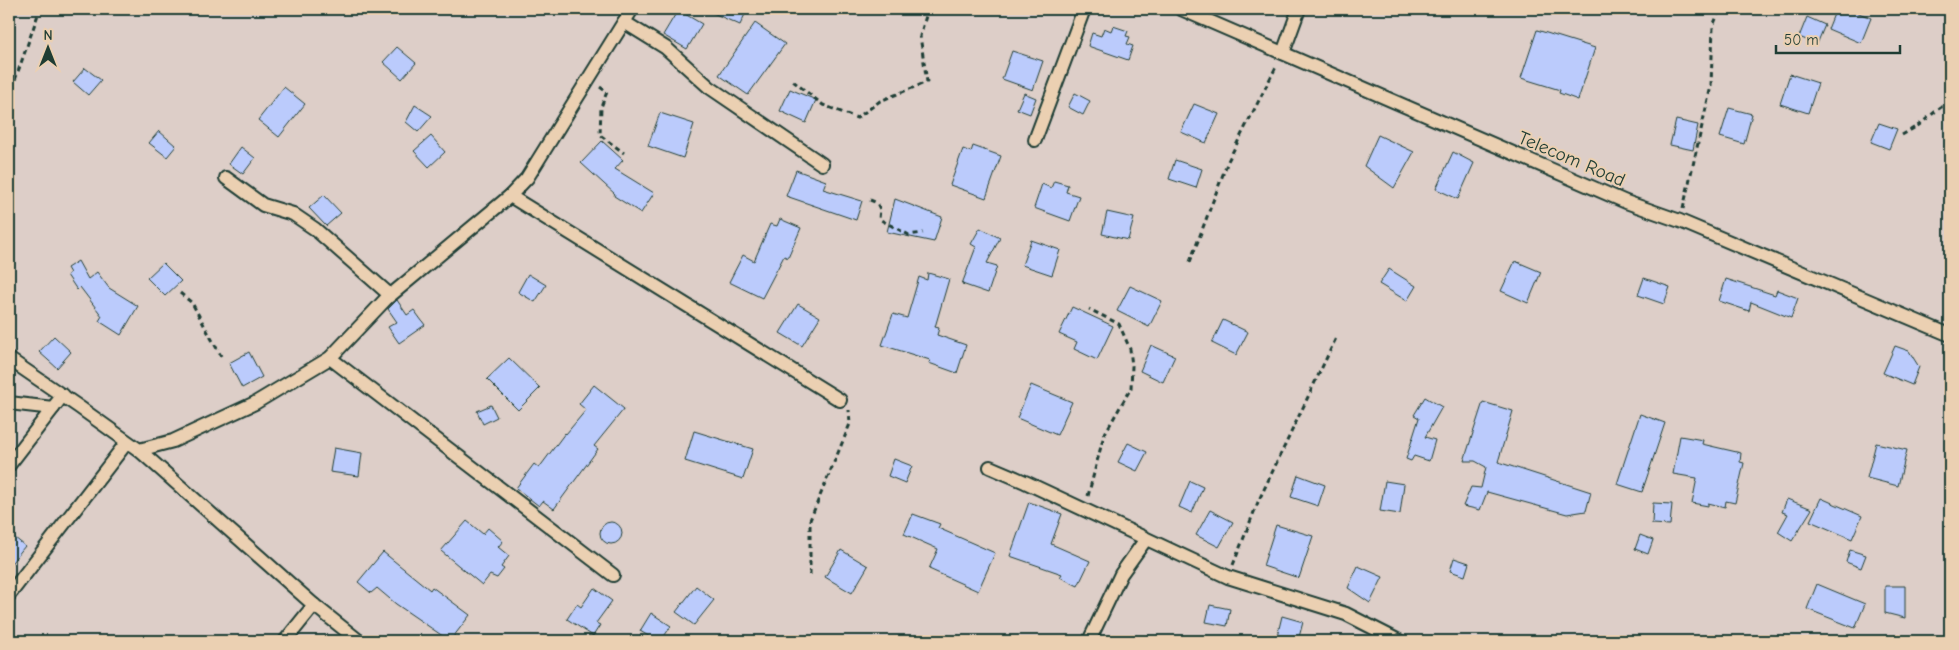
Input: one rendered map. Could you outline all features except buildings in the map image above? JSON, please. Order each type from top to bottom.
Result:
[{"type":"street","points":[[139,450],[173,442],[255,403],[330,358],[390,295],[510,196],[527,178],[632,9]]},
{"type":"street","points":[[1035,140],[1084,9]]},
{"type":"street","name":"Telecom Road","points":[[1182,9],[1626,202],[1680,221],[1950,335]]},
{"type":"street","points":[[1283,53],[1299,9]]},
{"type":"street","points":[[624,22],[666,48],[709,87],[822,164]]},
{"type":"street","points":[[226,178],[263,205],[292,214],[315,228],[390,295]]},
{"type":"street","points":[[510,196],[840,400]]},
{"type":"street","points":[[330,358],[612,575]]},
{"type":"street","points":[[9,359],[139,450],[314,606],[359,641]]},
{"type":"street","points":[[9,465],[63,395]]},
{"type":"street","points":[[9,403],[53,408]]},
{"type":"street","points":[[9,595],[127,442]]},
{"type":"street","points":[[990,467],[1085,509],[1228,577],[1346,614],[1399,641]]},
{"type":"street","points":[[1089,641],[1121,574],[1146,539]]},
{"type":"street","points":[[285,641],[314,606]]},
{"type":"path","points":[[9,106],[14,82],[40,9]]},
{"type":"path","points":[[793,81],[823,105],[857,118],[880,100],[927,82],[920,36],[926,16],[922,9]]},
{"type":"path","points":[[1680,221],[1711,86],[1713,26],[1720,9]]},
{"type":"path","points":[[1190,262],[1228,161],[1283,53]]},
{"type":"path","points":[[589,80],[606,92],[601,107],[600,135],[624,153]]},
{"type":"path","points":[[1902,135],[1941,107],[1950,106]]},
{"type":"path","points":[[870,200],[877,203],[880,209],[879,219],[909,235],[923,233]]},
{"type":"path","points":[[180,293],[192,302],[221,356]]},
{"type":"path","points":[[1085,509],[1104,435],[1131,388],[1132,366],[1130,349],[1119,324],[1089,309]]},
{"type":"path","points":[[1228,577],[1258,502],[1336,338]]},
{"type":"path","points":[[810,576],[810,520],[850,424],[849,410],[840,400]]}]
